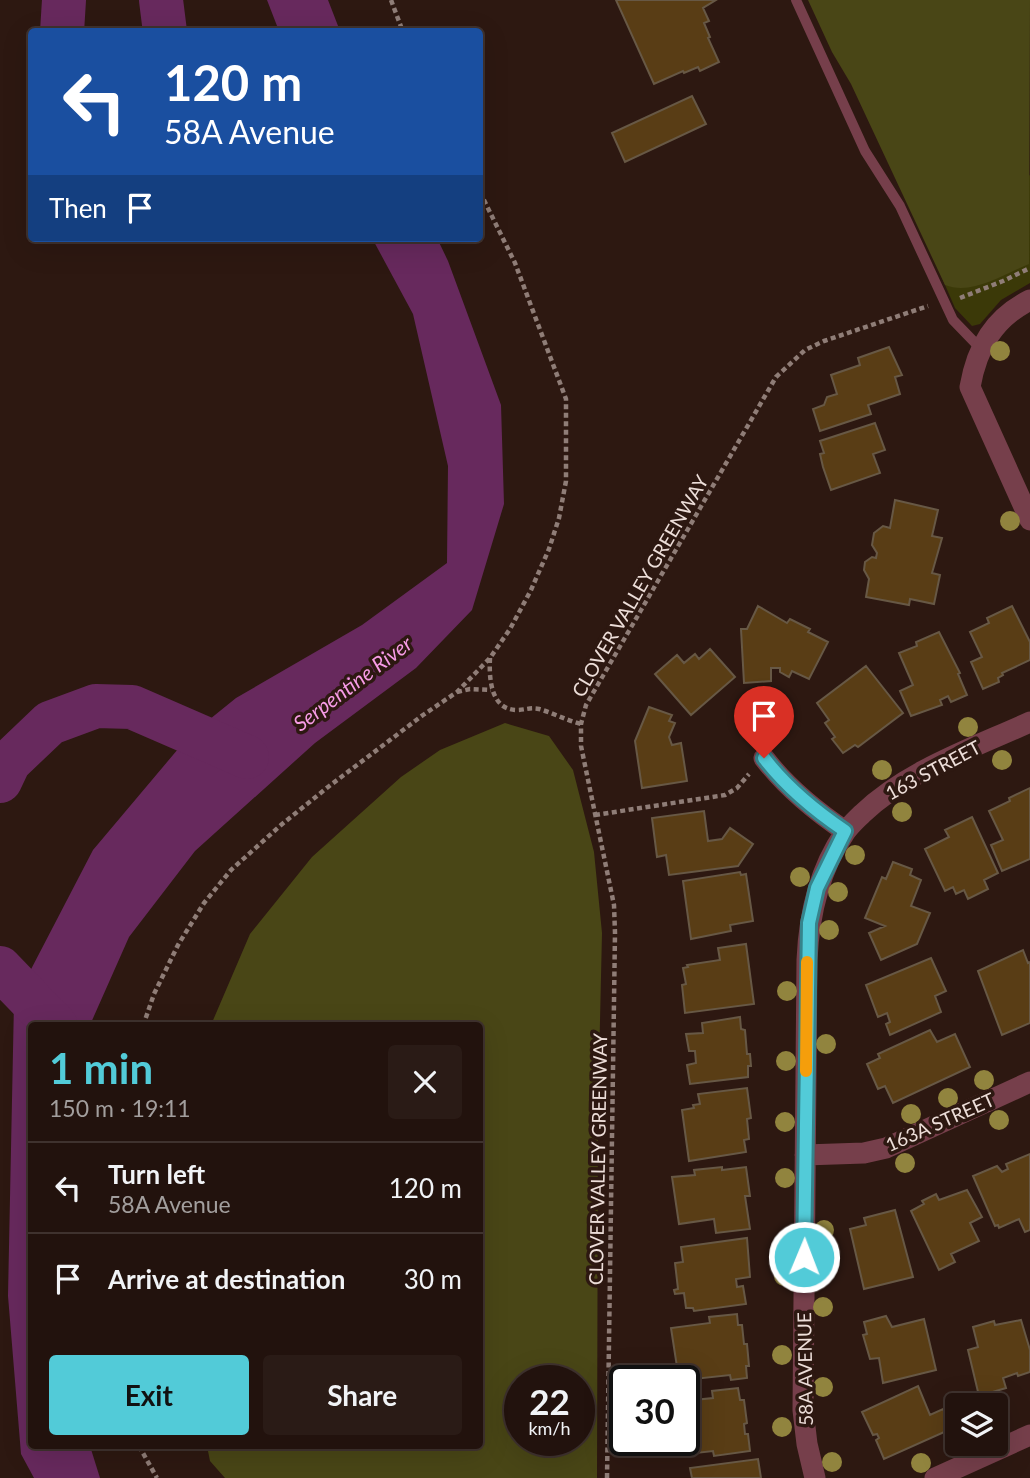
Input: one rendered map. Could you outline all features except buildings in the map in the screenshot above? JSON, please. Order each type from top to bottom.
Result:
[{"type":"street","points":[[1030,299],[1011,309],[997,324],[974,365],[970,387],[1030,520]]},
{"type":"street","name":"163 STREET","points":[[845,831],[891,789],[931,767],[1030,722]]},
{"type":"street","points":[[764,758],[781,780],[813,809],[845,831]]},
{"type":"street","name":"58A AVENUE","points":[[814,1478],[803,1410],[809,923],[817,888],[845,831]]},
{"type":"street","name":"163A STREET","points":[[805,1155],[864,1153],[886,1148],[1030,1082]]},
{"type":"street","points":[[935,1478],[1030,1435]]},
{"type":"lane","points":[[796,0],[865,151],[900,206],[953,320],[981,349]]},
{"type":"path","points":[[391,0],[402,28]]},
{"type":"path","points":[[144,1022],[154,994],[178,945],[204,902],[231,870],[328,787],[457,692],[491,658],[531,590],[559,518],[566,481],[566,399],[515,263],[483,198]]},
{"type":"path","name":"CLOVER VALLEY GREENWAY","points":[[607,1478],[615,933],[614,905],[581,746],[581,724],[586,705],[776,377],[805,350],[824,341],[1003,281],[1030,268]]},
{"type":"path","points":[[491,658],[491,690],[496,699],[513,711],[539,709],[581,724]]},
{"type":"path","points":[[457,692],[470,689],[491,690]]},
{"type":"path","points":[[595,815],[725,795],[737,788]]},
{"type":"path","points":[[141,1449],[157,1478]]},
{"type":"shaded area","points":[[808,0],[1030,0],[1029,264],[977,286],[955,288],[945,285],[851,84],[832,52]]},
{"type":"shaded area","points":[[1030,175],[1030,283],[1001,300],[980,324],[972,326],[955,308],[920,227]]},
{"type":"shaded area","points":[[505,723],[549,736],[573,770],[594,852],[602,933],[598,1109],[597,1478],[225,1478],[210,1461],[208,1449],[483,1449],[483,1022],[212,1022],[250,934],[312,857],[401,777],[440,750]]},
{"type":"water","points":[[267,0],[328,0],[339,28],[278,28]]},
{"type":"water","name":"Serpentine River","points":[[374,242],[439,242],[501,405],[504,504],[472,610],[416,668],[315,743],[195,851],[129,937],[91,1022],[28,1022],[28,1449],[91,1449],[100,1478],[34,1478],[21,1454],[8,1296],[14,1002],[93,850],[189,736],[236,698],[362,625],[447,563],[448,466],[413,314]]},
{"type":"waterway","points":[[62,28],[64,0]]},
{"type":"waterway","points":[[161,0],[164,28]]},
{"type":"waterway","points":[[0,781],[9,762],[50,723],[96,706],[132,707],[247,757]]},
{"type":"waterway","points":[[0,968],[52,1022]]},
{"type":"slow traffic","points":[[806,1071],[807,962]]},
{"type":"route","points":[[764,758],[781,780],[813,809],[845,831],[817,888],[809,923],[804,1257]]}]
